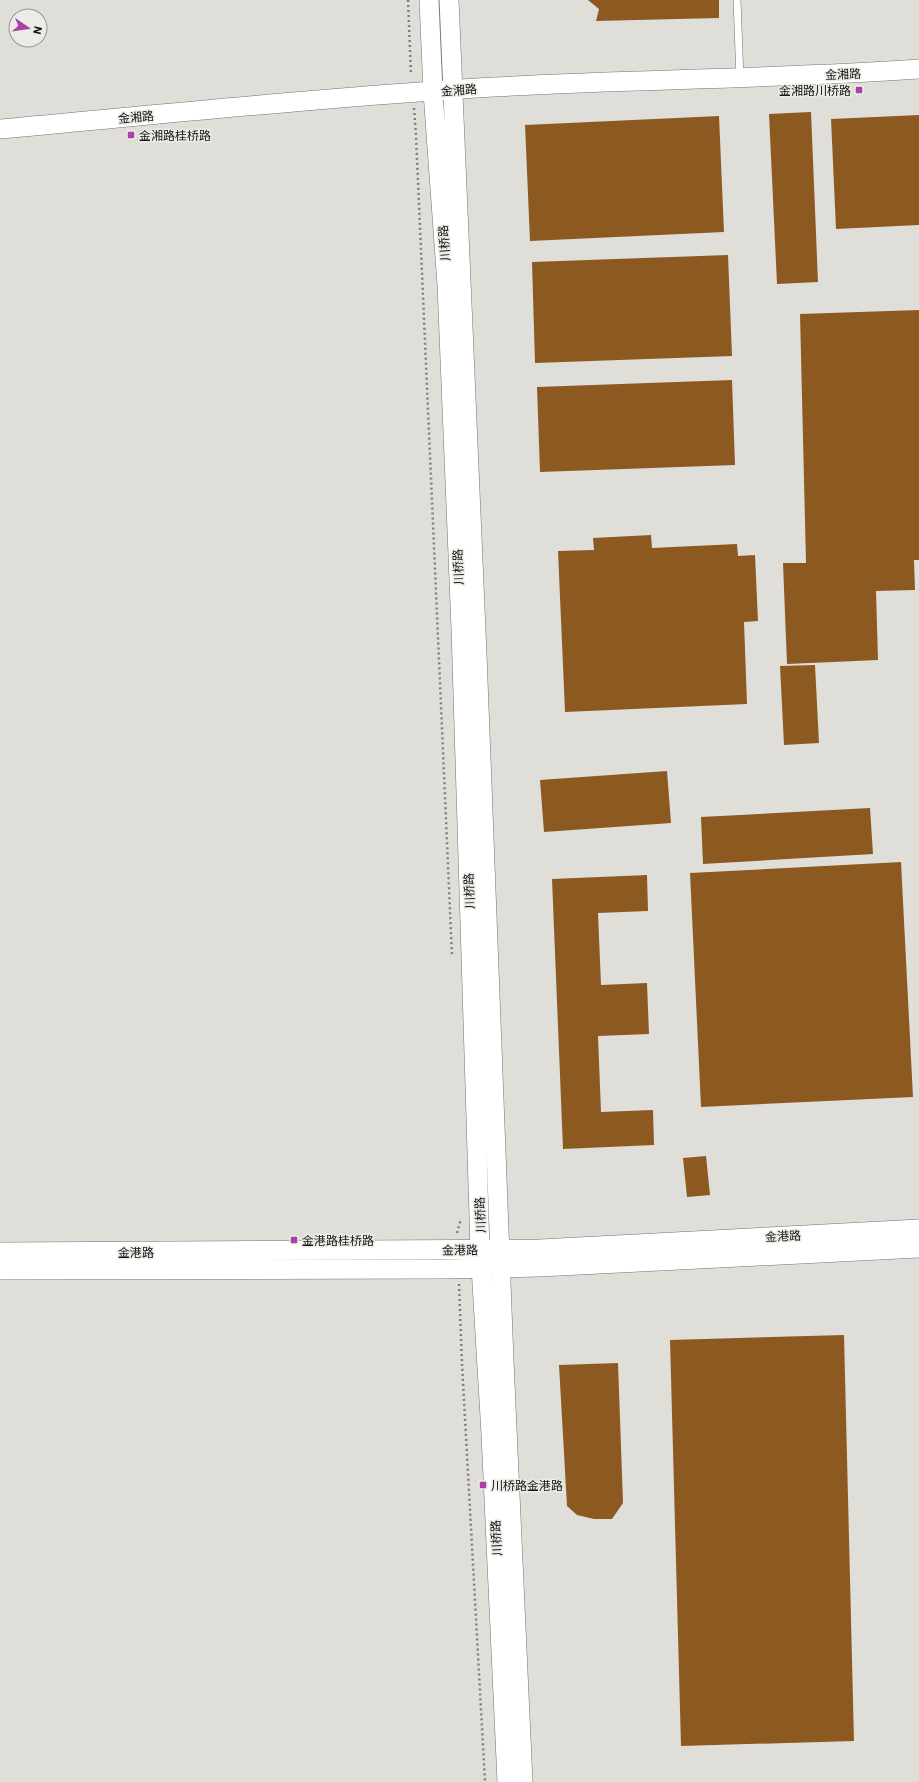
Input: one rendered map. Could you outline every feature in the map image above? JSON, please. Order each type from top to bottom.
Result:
[{"type":"street","name":"川桥路","points":[[429,0],[433,92],[448,308],[461,637],[480,1250],[507,1782]]},
{"type":"street","name":"川桥路","points":[[450,0],[504,1362],[523,1782]]},
{"type":"street","name":"金湘路","points":[[0,129],[453,90],[919,69]]},
{"type":"street","name":"金港路","points":[[0,1270],[458,1259],[480,1250],[540,1249],[919,1229]]},
{"type":"street","name":"金港路","points":[[0,1252],[458,1259],[482,1268],[501,1268],[919,1248]]},
{"type":"lane","points":[[737,0],[740,78]]},
{"type":"path","points":[[408,0],[412,93],[417,144],[452,956]]},
{"type":"path","points":[[462,1215],[457,1235],[462,1372],[484,1782]]},
{"type":"building","points":[[588,0],[719,0],[719,18],[596,21],[599,9]]},
{"type":"building","points":[[811,112],[818,282],[777,284],[769,114]]},
{"type":"building","points":[[919,115],[919,225],[836,229],[831,119]]},
{"type":"building","points":[[719,116],[724,232],[530,241],[525,125]]},
{"type":"building","points":[[728,255],[732,356],[535,363],[532,262]]},
{"type":"building","points":[[919,310],[919,560],[914,560],[915,590],[876,591],[878,660],[787,664],[783,563],[806,563],[800,314]]},
{"type":"building","points":[[732,380],[735,465],[540,472],[537,387]]},
{"type":"building","points":[[651,535],[652,548],[737,544],[738,556],[755,555],[758,621],[744,622],[747,704],[565,712],[558,551],[594,550],[593,538]]},
{"type":"building","points":[[815,665],[819,743],[784,745],[780,666]]},
{"type":"building","points":[[667,771],[671,823],[544,832],[540,780]]},
{"type":"building","points":[[870,808],[873,854],[703,864],[701,817]]},
{"type":"building","points":[[901,862],[913,1097],[701,1107],[690,873]]},
{"type":"building","points":[[647,875],[648,911],[598,913],[601,985],[647,983],[649,1034],[598,1036],[601,1112],[653,1110],[654,1145],[563,1149],[552,879]]},
{"type":"building","points":[[706,1156],[710,1195],[687,1197],[683,1158]]},
{"type":"building","points":[[844,1335],[854,1741],[681,1746],[670,1340]]},
{"type":"building","points":[[618,1363],[623,1503],[612,1519],[594,1519],[577,1515],[567,1506],[559,1365]]},
{"type":"place","name":"金湘路川桥路","points":[[859,90]]},
{"type":"place","name":"金湘路桂桥路","points":[[131,135]]},
{"type":"place","name":"金港路桂桥路","points":[[294,1240]]},
{"type":"place","name":"川桥路金港路","points":[[483,1485]]}]
